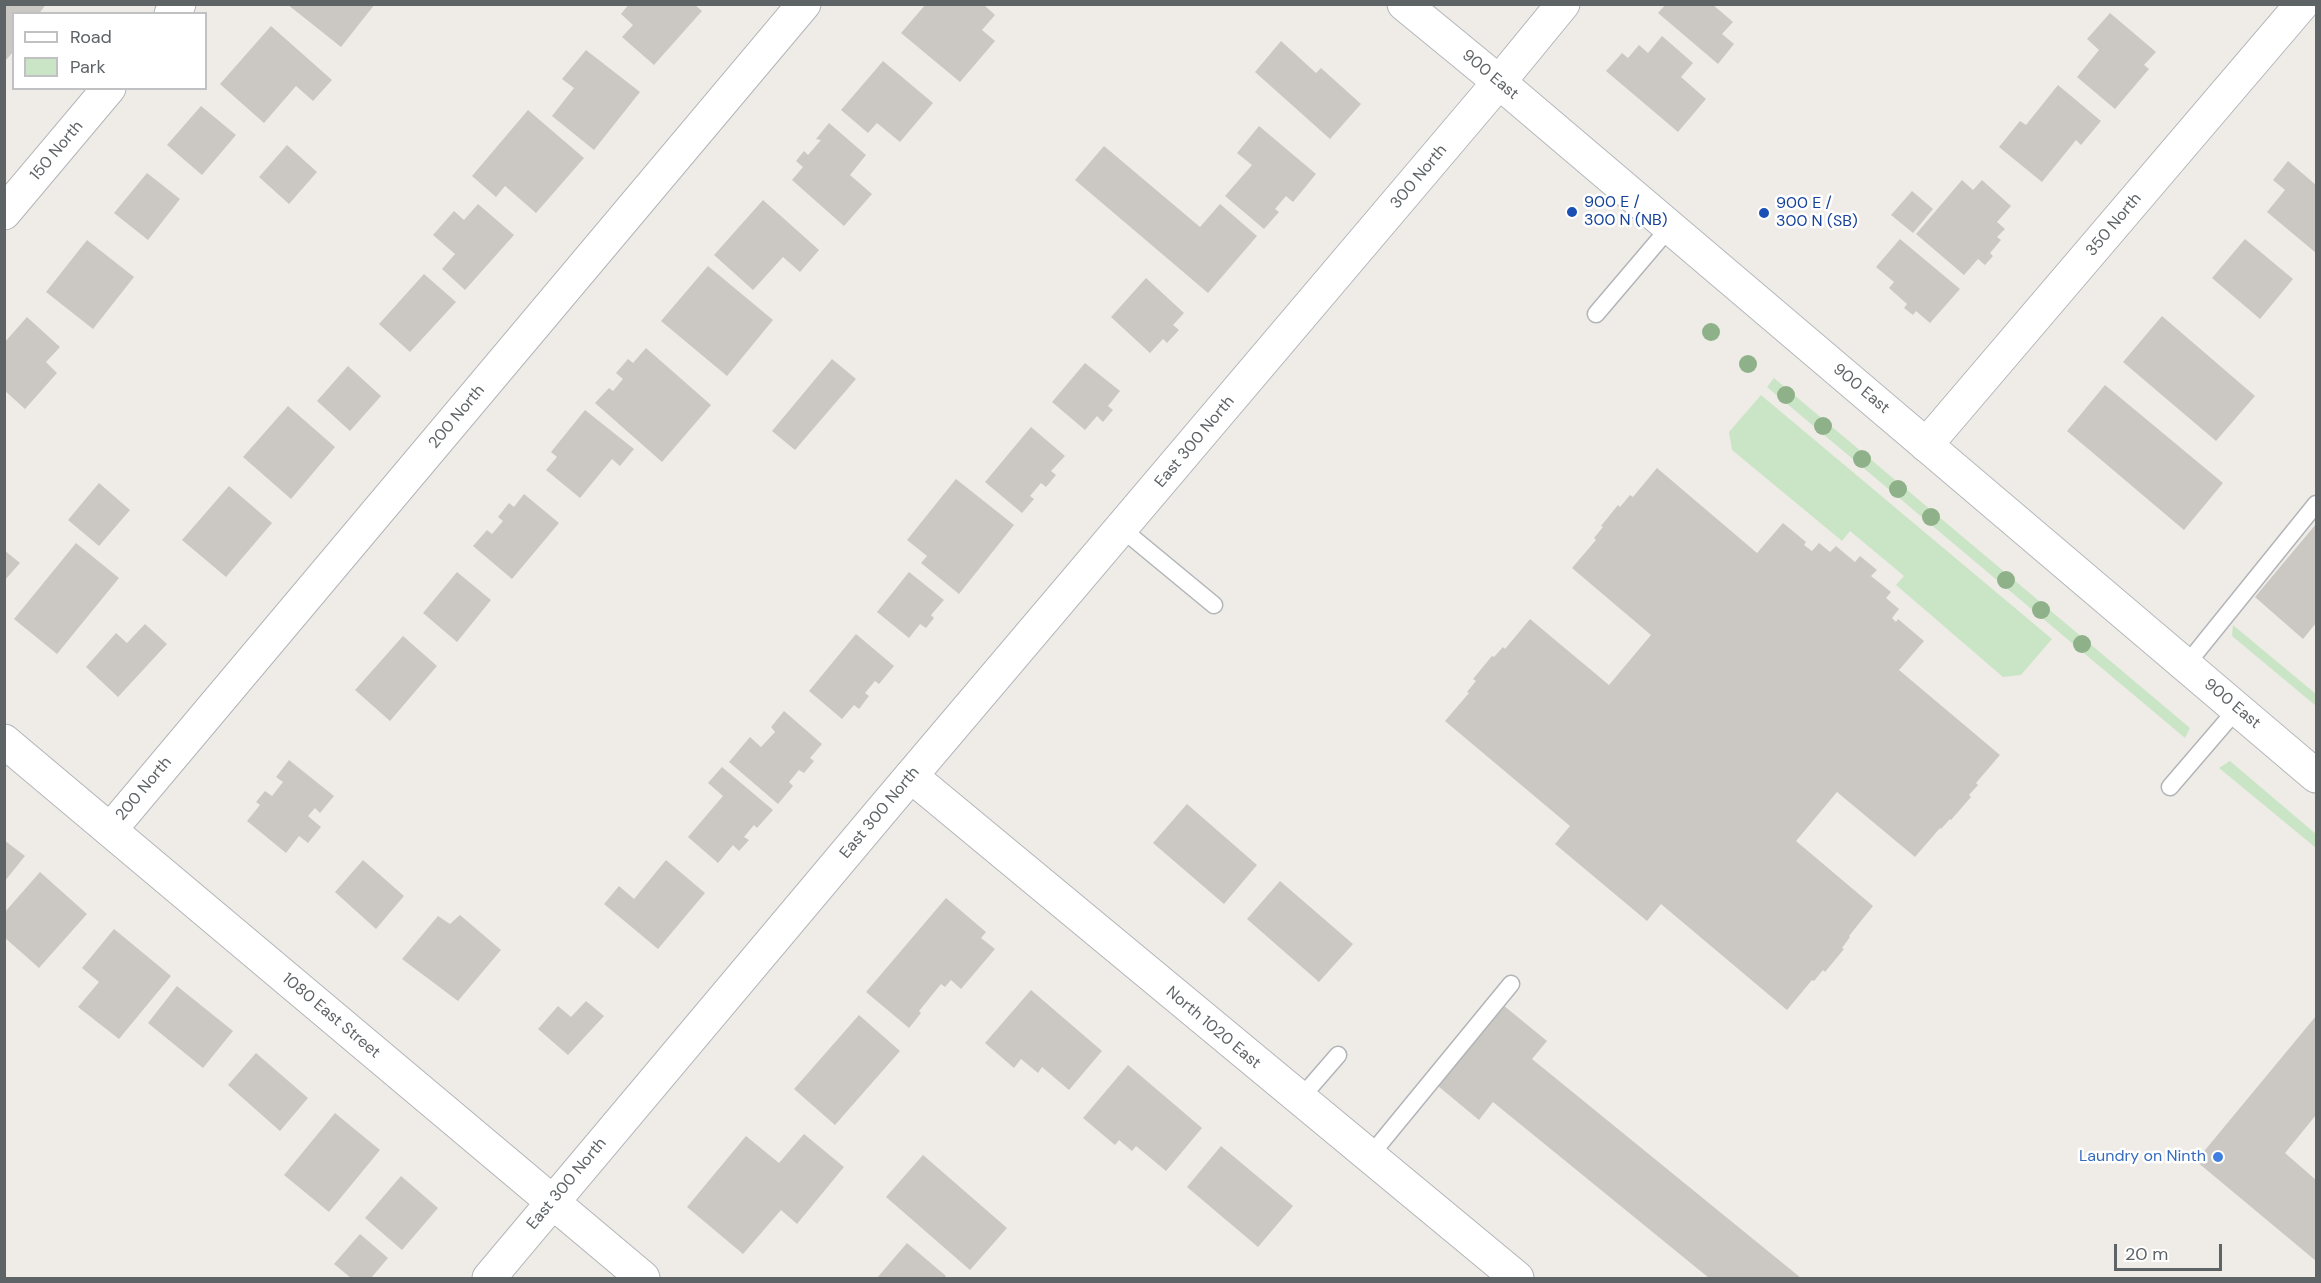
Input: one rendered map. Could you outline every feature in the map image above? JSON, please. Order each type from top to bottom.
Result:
[{"type":"street","name":"200 North","points":[[110,830],[804,4]]},
{"type":"street","name":"900 East","points":[[1404,4],[1499,81],[2316,776]]},
{"type":"street","name":"300 North","points":[[1274,349],[1563,4]]},
{"type":"street","name":"350 North","points":[[1926,445],[2302,4]]},
{"type":"street","name":"150 North","points":[[4,213],[107,90]]},
{"type":"street","name":"East 300 North","points":[[489,1278],[1274,349]]},
{"type":"street","name":"1080 East Street","points":[[4,741],[643,1278]]},
{"type":"street","name":"North 1020 East","points":[[911,776],[1299,1100],[1517,1278]]},
{"type":"lane","points":[[1596,314],[1670,227]]},
{"type":"lane","points":[[2186,665],[2316,504]]},
{"type":"lane","points":[[1122,529],[1214,605]]},
{"type":"lane","points":[[2170,787],[2237,709]]},
{"type":"lane","points":[[1369,1157],[1511,984]]},
{"type":"lane","points":[[1299,1100],[1338,1055]]},
{"type":"green space","points":[[1774,378],[2190,728],[2185,738],[1767,387]]},
{"type":"green space","points":[[1761,395],[2052,639],[2021,675],[2003,677],[1896,585],[1904,576],[1850,531],[1842,541],[1732,450],[1729,432]]},
{"type":"green space","points":[[2233,625],[2316,694],[2316,706],[2232,636]]},
{"type":"green space","points":[[2230,761],[2316,834],[2316,848],[2219,768]]},
{"type":"building","points":[[4,4],[46,4],[40,12],[12,12],[12,53],[4,62]]},
{"type":"building","points":[[287,4],[375,4],[341,47]]},
{"type":"building","points":[[629,4],[694,4],[702,11],[654,65],[622,37],[633,25],[621,14]]},
{"type":"building","points":[[926,4],[983,4],[995,15],[982,30],[995,41],[960,82],[901,33]]},
{"type":"building","points":[[1666,4],[1712,4],[1733,22],[1722,34],[1734,44],[1718,64],[1658,13]]},
{"type":"building","points":[[2110,13],[2156,52],[2144,65],[2149,69],[2115,109],[2077,77],[2099,50],[2087,39]]},
{"type":"building","points":[[271,26],[332,80],[313,101],[296,86],[264,123],[220,84]]},
{"type":"building","points":[[1662,36],[1693,63],[1681,77],[1706,99],[1678,132],[1606,71],[1622,53],[1628,58],[1639,45],[1648,53]]},
{"type":"building","points":[[1281,41],[1316,73],[1321,68],[1361,104],[1330,139],[1255,72]]},
{"type":"building","points":[[586,50],[640,92],[594,150],[552,116],[574,88],[562,79]]},
{"type":"building","points":[[883,61],[933,103],[900,142],[877,123],[868,133],[841,110]]},
{"type":"building","points":[[2058,85],[2101,121],[2081,145],[2076,140],[2042,182],[1999,147],[2020,121],[2026,125]]},
{"type":"building","points":[[201,106],[236,135],[202,175],[167,145]]},
{"type":"building","points":[[528,110],[584,158],[536,213],[505,186],[496,197],[472,176]]},
{"type":"building","points":[[829,123],[866,155],[850,175],[872,194],[844,226],[792,180],[803,167],[796,161],[804,151],[808,155],[821,140],[816,139]]},
{"type":"building","points":[[1259,126],[1316,174],[1293,202],[1286,196],[1275,209],[1279,212],[1264,229],[1225,196],[1252,165],[1237,153]]},
{"type":"building","points":[[287,145],[317,172],[289,204],[259,177]]},
{"type":"building","points":[[1104,146],[1200,227],[1220,204],[1257,236],[1208,293],[1075,180]]},
{"type":"building","points":[[2288,161],[2316,185],[2316,253],[2267,212],[2285,190],[2273,180]]},
{"type":"building","points":[[147,173],[180,199],[148,240],[114,213]]},
{"type":"building","points":[[1962,180],[1973,190],[1982,180],[2011,206],[1997,222],[2005,229],[1997,237],[2001,240],[1990,253],[1993,256],[1985,265],[1978,259],[1964,275],[1916,234]]},
{"type":"building","points":[[1912,191],[1933,209],[1913,233],[1891,215]]},
{"type":"building","points":[[763,200],[819,250],[800,272],[783,257],[753,290],[714,255]]},
{"type":"building","points":[[478,204],[514,235],[465,290],[442,269],[455,254],[433,235],[454,211],[464,220]]},
{"type":"building","points":[[1900,239],[1960,289],[1930,323],[1916,311],[1913,315],[1904,308],[1907,304],[1889,288],[1894,282],[1876,267]]},
{"type":"building","points":[[2245,239],[2293,279],[2260,319],[2212,278]]},
{"type":"building","points":[[87,240],[134,277],[93,329],[46,292]]},
{"type":"building","points":[[708,266],[773,320],[727,376],[661,321]]},
{"type":"building","points":[[424,274],[456,302],[410,352],[379,324]]},
{"type":"building","points":[[1146,278],[1184,313],[1173,325],[1179,330],[1167,343],[1163,339],[1150,353],[1111,317]]},
{"type":"building","points":[[2162,316],[2255,396],[2216,441],[2123,362]]},
{"type":"building","points":[[27,317],[60,347],[46,362],[57,373],[25,409],[4,390],[4,343]]},
{"type":"building","points":[[646,348],[711,405],[662,462],[595,403],[609,388],[613,391],[623,379],[616,373],[628,359],[633,363]]},
{"type":"building","points":[[832,359],[856,379],[795,450],[772,431]]},
{"type":"building","points":[[1085,363],[1120,391],[1108,406],[1113,410],[1103,422],[1097,416],[1085,430],[1052,402]]},
{"type":"building","points":[[348,366],[381,396],[350,431],[317,401]]},
{"type":"building","points":[[2105,385],[2223,483],[2184,530],[2067,431]]},
{"type":"building","points":[[288,406],[335,447],[291,499],[243,457]]},
{"type":"building","points":[[585,410],[634,449],[620,466],[612,459],[580,498],[546,470],[557,457],[551,452]]},
{"type":"building","points":[[1031,427],[1065,456],[1051,471],[1056,475],[1046,487],[1041,483],[1030,496],[1034,499],[1022,513],[985,482]]},
{"type":"building","points":[[1657,468],[1757,553],[1783,523],[1806,542],[1804,545],[1812,551],[1819,543],[1830,552],[1836,546],[1855,562],[1860,556],[1877,570],[1871,576],[1891,592],[1886,598],[1899,609],[1892,618],[1896,622],[1898,619],[1924,641],[1899,670],[2000,755],[1976,783],[1978,785],[1969,795],[1971,797],[1915,857],[1837,792],[1796,841],[1873,906],[1849,936],[1842,948],[1844,949],[1825,972],[1823,970],[1814,981],[1812,980],[1787,1010],[1661,904],[1647,921],[1555,844],[1570,826],[1445,721],[1469,693],[1467,692],[1476,681],[1473,679],[1492,656],[1494,657],[1503,647],[1505,649],[1530,619],[1609,685],[1651,635],[1572,568],[1596,540],[1594,538],[1603,527],[1601,526],[1618,505],[1620,507],[1630,495],[1633,497]]},
{"type":"building","points":[[956,479],[1014,525],[959,594],[921,563],[927,556],[907,540]]},
{"type":"building","points":[[99,483],[130,510],[99,546],[68,520]]},
{"type":"building","points":[[229,486],[272,523],[226,577],[182,540]]},
{"type":"building","points":[[524,494],[559,523],[512,579],[473,546],[487,530],[492,534],[503,521],[498,517],[509,503],[514,507]]},
{"type":"building","points":[[2316,524],[2316,623],[2303,639],[2255,597]]},
{"type":"building","points":[[76,543],[119,578],[57,654],[14,619]]},
{"type":"building","points":[[4,550],[20,563],[4,581]]},
{"type":"building","points":[[457,572],[491,600],[457,642],[423,613]]},
{"type":"building","points":[[909,572],[944,600],[931,615],[934,618],[926,628],[920,624],[909,638],[877,612]]},
{"type":"building","points":[[145,624],[167,644],[118,697],[86,667],[116,633],[127,643]]},
{"type":"building","points":[[856,634],[894,666],[879,684],[875,681],[865,693],[869,696],[859,709],[854,705],[842,719],[809,691]]},
{"type":"building","points":[[403,636],[437,666],[390,721],[355,690]]},
{"type":"building","points":[[784,711],[822,744],[810,758],[814,761],[804,773],[799,770],[789,782],[793,786],[778,804],[729,762],[750,737],[761,747],[775,732],[771,727]]},
{"type":"building","points":[[289,760],[334,796],[320,813],[315,808],[308,816],[321,827],[308,843],[299,836],[286,853],[247,821],[260,805],[256,802],[265,791],[272,796],[283,782],[276,777]]},
{"type":"building","points":[[722,767],[773,810],[757,828],[754,825],[744,837],[749,840],[739,851],[733,845],[718,863],[688,837],[723,796],[708,783]]},
{"type":"building","points":[[1187,804],[1257,865],[1224,904],[1153,843]]},
{"type":"building","points":[[4,840],[25,856],[4,882]]},
{"type":"building","points":[[363,860],[404,896],[376,929],[335,892]]},
{"type":"building","points":[[666,860],[705,893],[658,949],[604,904],[619,886],[634,899]]},
{"type":"building","points":[[40,872],[87,914],[39,968],[4,937],[4,913]]},
{"type":"building","points":[[1280,881],[1353,944],[1319,982],[1247,919]]},
{"type":"building","points":[[946,898],[986,932],[981,938],[995,949],[961,989],[951,980],[945,987],[941,984],[919,1011],[921,1013],[909,1028],[866,992]]},
{"type":"building","points":[[460,915],[501,950],[458,1001],[402,959],[438,916],[450,924]]},
{"type":"building","points":[[114,929],[171,976],[119,1039],[78,1007],[99,982],[82,968]]},
{"type":"building","points":[[177,986],[233,1031],[203,1068],[148,1023]]},
{"type":"building","points":[[1031,990],[1102,1051],[1069,1090],[1042,1067],[1038,1073],[1021,1059],[1014,1068],[985,1043]]},
{"type":"building","points":[[586,1001],[604,1016],[568,1055],[538,1029],[558,1006],[571,1017]]},
{"type":"building","points":[[1503,1005],[1547,1041],[1532,1059],[1801,1278],[1709,1278],[1493,1102],[1479,1120],[1438,1086]]},
{"type":"building","points":[[859,1015],[900,1051],[835,1125],[794,1089]]},
{"type":"building","points":[[2316,1016],[2316,1115],[2285,1153],[2316,1180],[2316,1261],[2196,1161]]},
{"type":"building","points":[[256,1053],[308,1098],[280,1131],[228,1085]]},
{"type":"building","points":[[1128,1065],[1202,1128],[1166,1171],[1136,1146],[1132,1151],[1119,1140],[1115,1145],[1083,1118]]},
{"type":"building","points":[[335,1113],[380,1150],[329,1212],[284,1175]]},
{"type":"building","points":[[804,1134],[844,1167],[797,1224],[781,1210],[743,1254],[687,1207],[746,1136],[779,1163]]},
{"type":"building","points":[[1221,1146],[1293,1206],[1258,1247],[1187,1187]]},
{"type":"building","points":[[923,1155],[1007,1228],[970,1270],[886,1197]]},
{"type":"building","points":[[401,1176],[438,1208],[402,1250],[365,1218]]},
{"type":"building","points":[[360,1234],[388,1258],[371,1278],[351,1278],[334,1264]]},
{"type":"building","points":[[907,1243],[946,1276],[944,1278],[877,1278]]},
{"type":"place","name":"900 E / 300 N (NB)","points":[[1572,212]]},
{"type":"place","name":"900 E / 300 N (SB)","points":[[1764,213]]},
{"type":"place","name":"Laundry on Ninth","points":[[2218,1157]]}]
